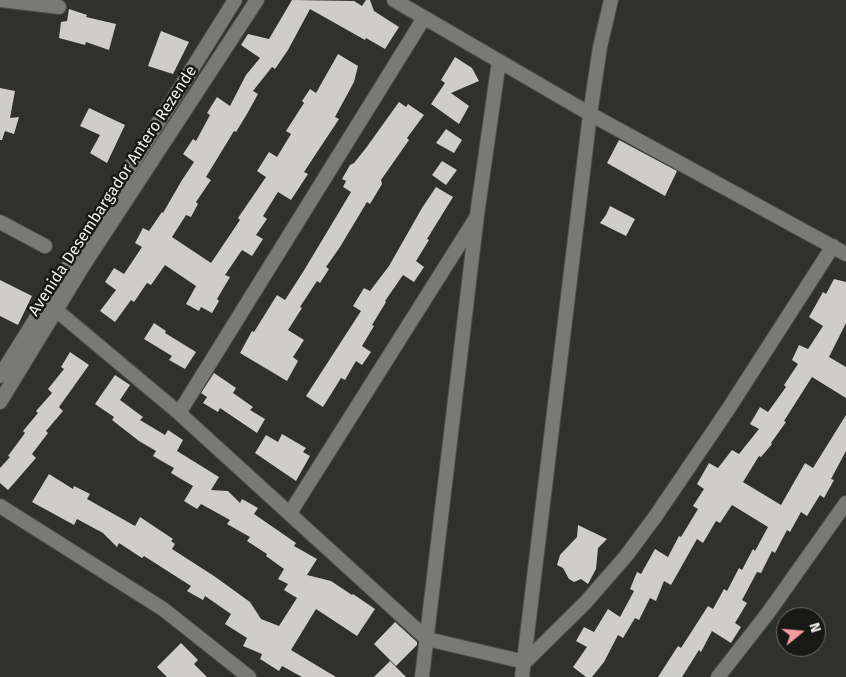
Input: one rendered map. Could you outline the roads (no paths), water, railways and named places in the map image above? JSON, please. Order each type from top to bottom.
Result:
[{"type":"street","points":[[1,0],[59,7]]},
{"type":"street","name":"Avenida Desembargador Antero Rezende","points":[[1,396],[30,341],[235,0]]},
{"type":"street","name":"Avenida Desembargador Antero Rezende","points":[[0,376],[56,310],[257,0]]},
{"type":"street","points":[[394,0],[590,114],[846,254]]},
{"type":"street","points":[[522,677],[590,114],[605,21],[611,0]]},
{"type":"street","points":[[179,413],[424,18]]},
{"type":"street","points":[[422,677],[477,215],[499,61]]},
{"type":"street","points":[[187,77],[201,86]]},
{"type":"street","points":[[290,513],[477,215]]},
{"type":"street","points":[[0,222],[45,246]]},
{"type":"street","points":[[525,662],[585,603],[626,556],[655,518],[727,411],[833,246]]},
{"type":"street","points":[[56,310],[179,413],[427,639],[525,662]]},
{"type":"street","points":[[718,677],[768,613],[846,503]]},
{"type":"street","points":[[0,506],[163,609],[249,677]]}]
